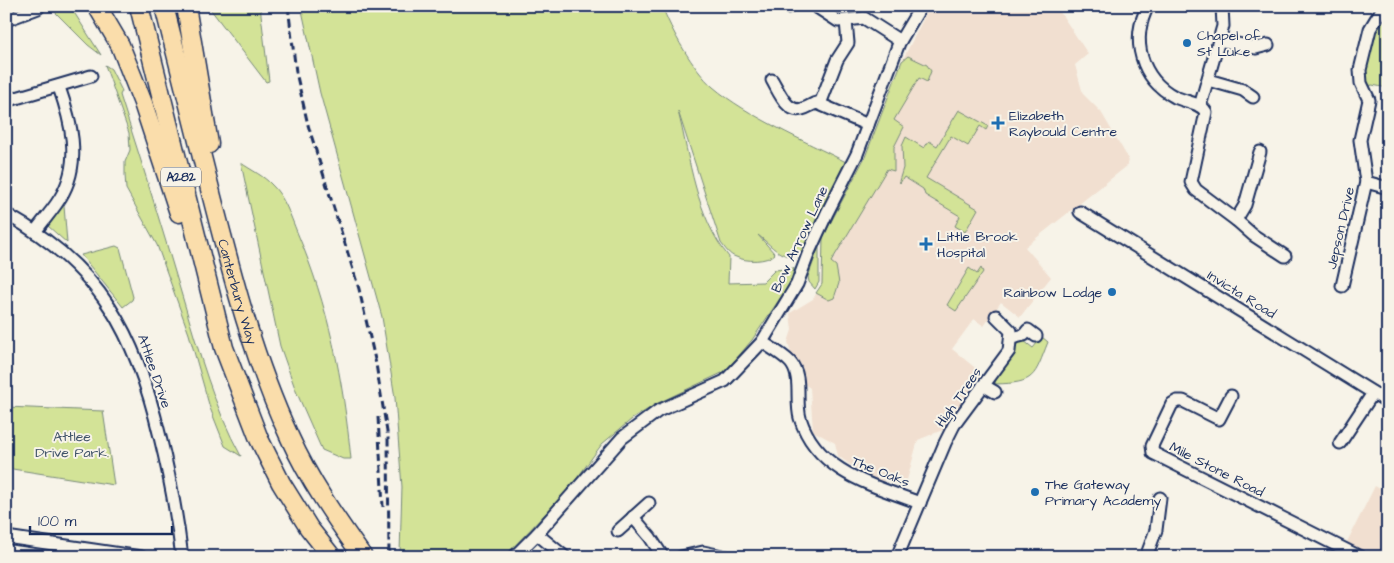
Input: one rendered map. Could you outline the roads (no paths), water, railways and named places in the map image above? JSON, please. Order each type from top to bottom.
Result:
[{"type":"highway","name":"A282","points":[[97,6],[120,45],[143,104],[224,348]]},
{"type":"highway","name":"Canterbury Way","points":[[139,6],[224,348],[259,438],[281,482],[309,528],[332,557]]},
{"type":"highway","name":"Canterbury Way","points":[[164,6],[235,288],[260,365],[290,438],[326,505],[363,557]]},
{"type":"highway","name":"A282","points":[[186,6],[235,288]]},
{"type":"street","points":[[815,6],[836,20],[846,21],[863,18],[900,41]]},
{"type":"street","name":"Bow Arrow Lane","points":[[514,557],[537,534],[622,438],[658,410],[725,382],[762,342],[797,284],[809,252],[857,154],[900,41],[921,6]]},
{"type":"street","points":[[1148,6],[1142,20],[1139,39],[1140,53],[1147,70],[1155,83],[1168,93],[1200,106],[1205,111],[1206,116],[1191,182],[1196,190],[1253,235],[1285,256]]},
{"type":"street","points":[[1200,106],[1223,23],[1222,6]]},
{"type":"street","name":"Jepson Drive","points":[[1342,286],[1366,182],[1360,140],[1369,100],[1362,86],[1360,73],[1370,29],[1384,6]]},
{"type":"street","points":[[6,20],[38,8]]},
{"type":"street","points":[[820,104],[838,58],[848,41],[846,21]]},
{"type":"street","points":[[1219,40],[1256,48],[1268,45]]},
{"type":"street","points":[[6,101],[59,87],[90,76]]},
{"type":"street","points":[[772,80],[782,100],[794,109],[801,110],[812,104],[820,104],[868,125]]},
{"type":"street","points":[[1208,80],[1243,90],[1253,97]]},
{"type":"street","points":[[35,232],[64,192],[73,163],[73,143],[69,115],[59,87]]},
{"type":"street","points":[[1236,220],[1245,205],[1260,152]]},
{"type":"street","points":[[1366,182],[1388,188]]},
{"type":"street","name":"Invicta Road","points":[[1080,212],[1388,402]]},
{"type":"street","name":"Attlee Drive","points":[[6,214],[35,232],[68,259],[100,292],[130,341],[148,389],[167,465],[182,557]]},
{"type":"street","points":[[996,316],[1009,327],[1012,338],[1024,335],[1028,330],[1036,336]]},
{"type":"street","name":"High Trees","points":[[896,557],[954,425],[1009,352],[1012,338]]},
{"type":"street","name":"The Oaks","points":[[762,342],[786,359],[794,369],[797,406],[802,424],[813,443],[828,460],[839,470],[857,479],[920,503]]},
{"type":"street","points":[[984,385],[995,392]]},
{"type":"street","points":[[1340,443],[1373,393]]},
{"type":"street","name":"Mile Stone Road","points":[[1231,396],[1216,424],[1183,401],[1177,401],[1172,404],[1151,450],[1153,453],[1360,557]]},
{"type":"street","points":[[618,531],[649,504]]},
{"type":"street","points":[[1146,557],[1163,506]]},
{"type":"street","points":[[633,518],[650,537],[663,557]]},
{"type":"street","points":[[537,534],[565,557]]},
{"type":"street","points":[[6,536],[141,557]]},
{"type":"street","points":[[681,557],[703,552],[727,557]]},
{"type":"railway","points":[[288,6],[296,72],[308,125],[359,289],[376,364],[388,438],[389,557]]},
{"type":"railway","points":[[378,417],[383,507]]},
{"type":"place","name":"Chapel of St Luke","points":[[1187,43]]},
{"type":"place","name":"Elizabeth Raybould Centre","points":[[998,123]]},
{"type":"place","name":"Little Brook Hospital","points":[[926,244]]},
{"type":"place","name":"Rainbow Lodge","points":[[1112,292]]},
{"type":"place","name":"The Gateway Primary Academy","points":[[1035,492]]},
{"type":"park label","name":"Attlee Drive Park.","points":[[72,444]]}]
